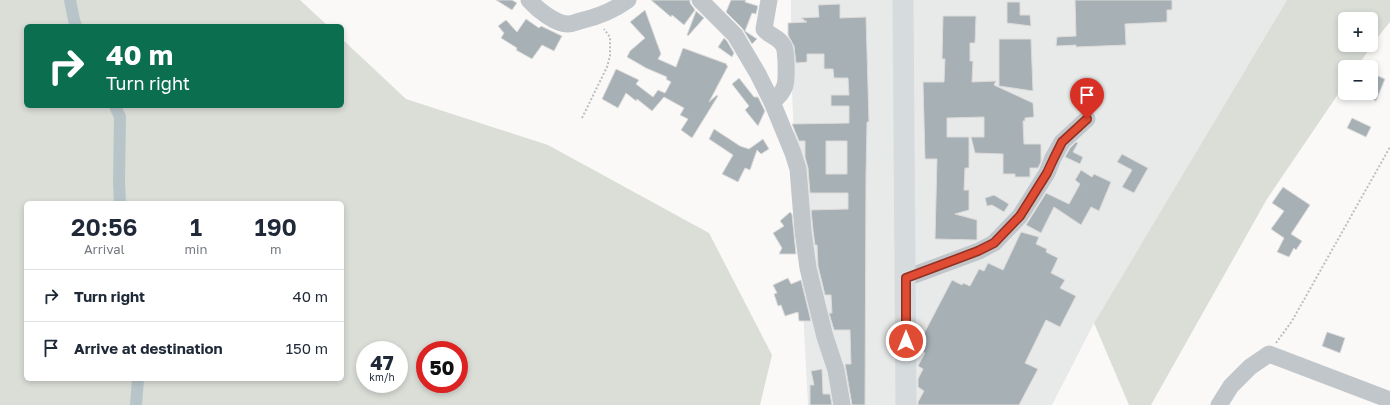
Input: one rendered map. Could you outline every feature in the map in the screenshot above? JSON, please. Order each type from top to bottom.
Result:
[{"type":"main road","points":[[903,0],[906,405]]},
{"type":"street","points":[[529,0],[545,14],[557,21],[568,24],[597,18],[616,9],[628,0]]},
{"type":"street","points":[[700,0],[735,35],[758,74],[772,102],[793,153],[798,169],[803,231],[808,268],[825,337],[836,370],[842,405]]},
{"type":"street","points":[[769,0],[764,29],[778,39],[784,46],[787,76],[784,90],[780,96],[772,102]]},
{"type":"street","points":[[906,278],[978,251],[994,243],[1020,216],[1047,173],[1062,142],[1087,119]]},
{"type":"street","points":[[1219,405],[1232,386],[1250,367],[1269,354],[1390,400]]},
{"type":"path","points":[[582,118],[607,67],[610,56],[610,37],[597,18]]},
{"type":"path","points":[[1269,354],[1292,321],[1390,147]]},
{"type":"shaded area","points":[[0,0],[300,0],[326,24],[24,24],[24,108],[344,108],[344,41],[406,99],[548,145],[709,233],[772,355],[760,405],[0,405]]},
{"type":"shaded area","points":[[791,0],[1287,0],[1094,323],[1052,405],[808,405],[791,74]]},
{"type":"shaded area","points":[[1287,0],[1390,0],[1390,22],[1378,37],[1378,12],[1338,12],[1338,52],[1367,52],[1362,60],[1338,60],[1338,94],[1267,199],[1151,405],[1129,405],[1094,323]]},
{"type":"building","points":[[496,0],[512,0],[517,3],[512,10]]},
{"type":"building","points":[[651,0],[690,0],[690,3],[695,10],[684,25],[672,15],[671,17]]},
{"type":"building","points":[[731,0],[746,0],[745,2],[758,6],[756,14],[752,13],[745,31],[757,39],[752,44],[742,28],[726,12]]},
{"type":"building","points":[[1075,0],[1172,0],[1172,10],[1167,10],[1167,22],[1125,24],[1126,45],[1076,47],[1076,45],[1056,46],[1057,37],[1076,36]]},
{"type":"building","points":[[1007,2],[1020,2],[1020,15],[1030,15],[1031,26],[1007,23]]},
{"type":"building","points":[[840,4],[840,18],[866,17],[869,122],[867,122],[866,174],[865,405],[852,405],[845,364],[851,364],[850,330],[834,330],[829,313],[832,313],[831,295],[825,295],[818,266],[817,245],[815,245],[811,210],[848,209],[848,193],[810,193],[808,168],[805,157],[805,141],[799,141],[792,124],[849,123],[849,106],[831,106],[831,95],[849,95],[848,78],[834,78],[833,69],[824,69],[824,54],[807,54],[807,62],[796,63],[794,46],[788,35],[788,23],[807,22],[801,18],[819,17],[818,5]],"holes":[[[826,141],[847,141],[847,174],[826,174]]]},
{"type":"building","points":[[645,10],[661,54],[658,59],[676,67],[683,48],[727,64],[726,65],[728,66],[709,102],[717,95],[718,96],[692,138],[681,130],[688,119],[680,115],[684,108],[664,97],[652,111],[637,99],[636,101],[626,93],[618,108],[602,99],[616,69],[639,80],[636,84],[653,97],[658,90],[665,93],[671,82],[666,79],[667,77],[646,68],[627,57],[630,51],[645,38],[630,22]]},
{"type":"building","points":[[696,11],[704,18],[688,36],[687,35]]},
{"type":"building","points":[[943,16],[976,16],[975,43],[970,43],[970,61],[973,61],[972,82],[996,81],[994,85],[1033,103],[1034,117],[1025,118],[1025,121],[1023,121],[1024,144],[1041,144],[1041,162],[1038,168],[1030,168],[1030,177],[1015,177],[1015,174],[1003,174],[1003,154],[975,153],[971,137],[984,137],[984,117],[947,118],[947,137],[969,137],[969,168],[965,168],[964,190],[969,190],[969,210],[955,214],[977,220],[977,240],[935,239],[937,159],[925,159],[923,82],[944,82],[945,59],[942,59]]},
{"type":"building","points":[[526,19],[539,28],[541,26],[562,36],[554,51],[542,45],[532,59],[516,50],[517,48],[501,38],[504,33],[498,26],[506,20],[517,32]]},
{"type":"building","points":[[724,38],[734,53],[732,57],[718,47]]},
{"type":"building","points":[[999,39],[1031,39],[1033,91],[999,86]]},
{"type":"building","points":[[1378,76],[1385,79],[1378,96]]},
{"type":"building","points":[[739,78],[754,97],[758,97],[765,111],[758,126],[745,110],[749,106],[732,84]]},
{"type":"building","points":[[1352,118],[1371,127],[1366,137],[1347,128]]},
{"type":"building","points":[[714,129],[740,146],[749,149],[763,139],[769,149],[761,154],[757,150],[750,170],[745,168],[738,182],[722,174],[733,155],[709,139]]},
{"type":"building","points":[[1076,142],[1078,143],[1073,152],[1083,157],[1080,164],[1065,157],[1070,148]]},
{"type":"building","points":[[1122,154],[1148,168],[1134,193],[1122,187],[1132,170],[1117,162]]},
{"type":"building","points":[[1081,170],[1092,177],[1094,174],[1111,182],[1099,211],[1091,207],[1081,225],[1054,207],[1041,233],[1026,225],[1046,193],[1069,204],[1080,184],[1075,180]]},
{"type":"building","points":[[1283,187],[1310,205],[1291,234],[1302,241],[1296,250],[1294,248],[1289,257],[1277,252],[1284,238],[1271,229],[1284,211],[1272,203]]},
{"type":"building","points":[[994,195],[1009,204],[1004,212],[992,205],[987,206],[985,198]]},
{"type":"building","points":[[790,212],[792,214],[796,254],[779,254],[782,248],[773,233],[784,226],[780,221]]},
{"type":"building","points":[[1021,232],[1039,237],[1036,244],[1047,249],[1046,252],[1058,258],[1051,273],[1065,280],[1060,288],[1076,296],[1060,327],[1046,320],[1025,363],[1038,369],[1019,405],[918,405],[924,391],[918,387],[918,379],[923,369],[918,366],[925,353],[918,349],[918,345],[952,280],[962,285],[963,283],[970,286],[979,269],[984,271],[988,263],[1003,270]]},
{"type":"building","points":[[788,278],[791,284],[801,280],[811,321],[799,321],[798,312],[785,316],[781,305],[778,306],[774,294],[777,293],[773,285]]},
{"type":"building","points":[[1327,332],[1345,338],[1340,353],[1322,346]]},
{"type":"building","points":[[822,369],[823,394],[830,394],[832,405],[810,405],[810,385],[814,385],[811,371]]},
{"type":"waterway","points":[[70,0],[75,24]]},
{"type":"waterway","points":[[116,108],[120,117],[120,201]]},
{"type":"waterway","points":[[136,405],[138,381]]},
{"type":"route","points":[[906,341],[906,278],[978,251],[994,243],[1002,236],[1020,216],[1035,193],[1047,173],[1062,142],[1087,119]]}]
